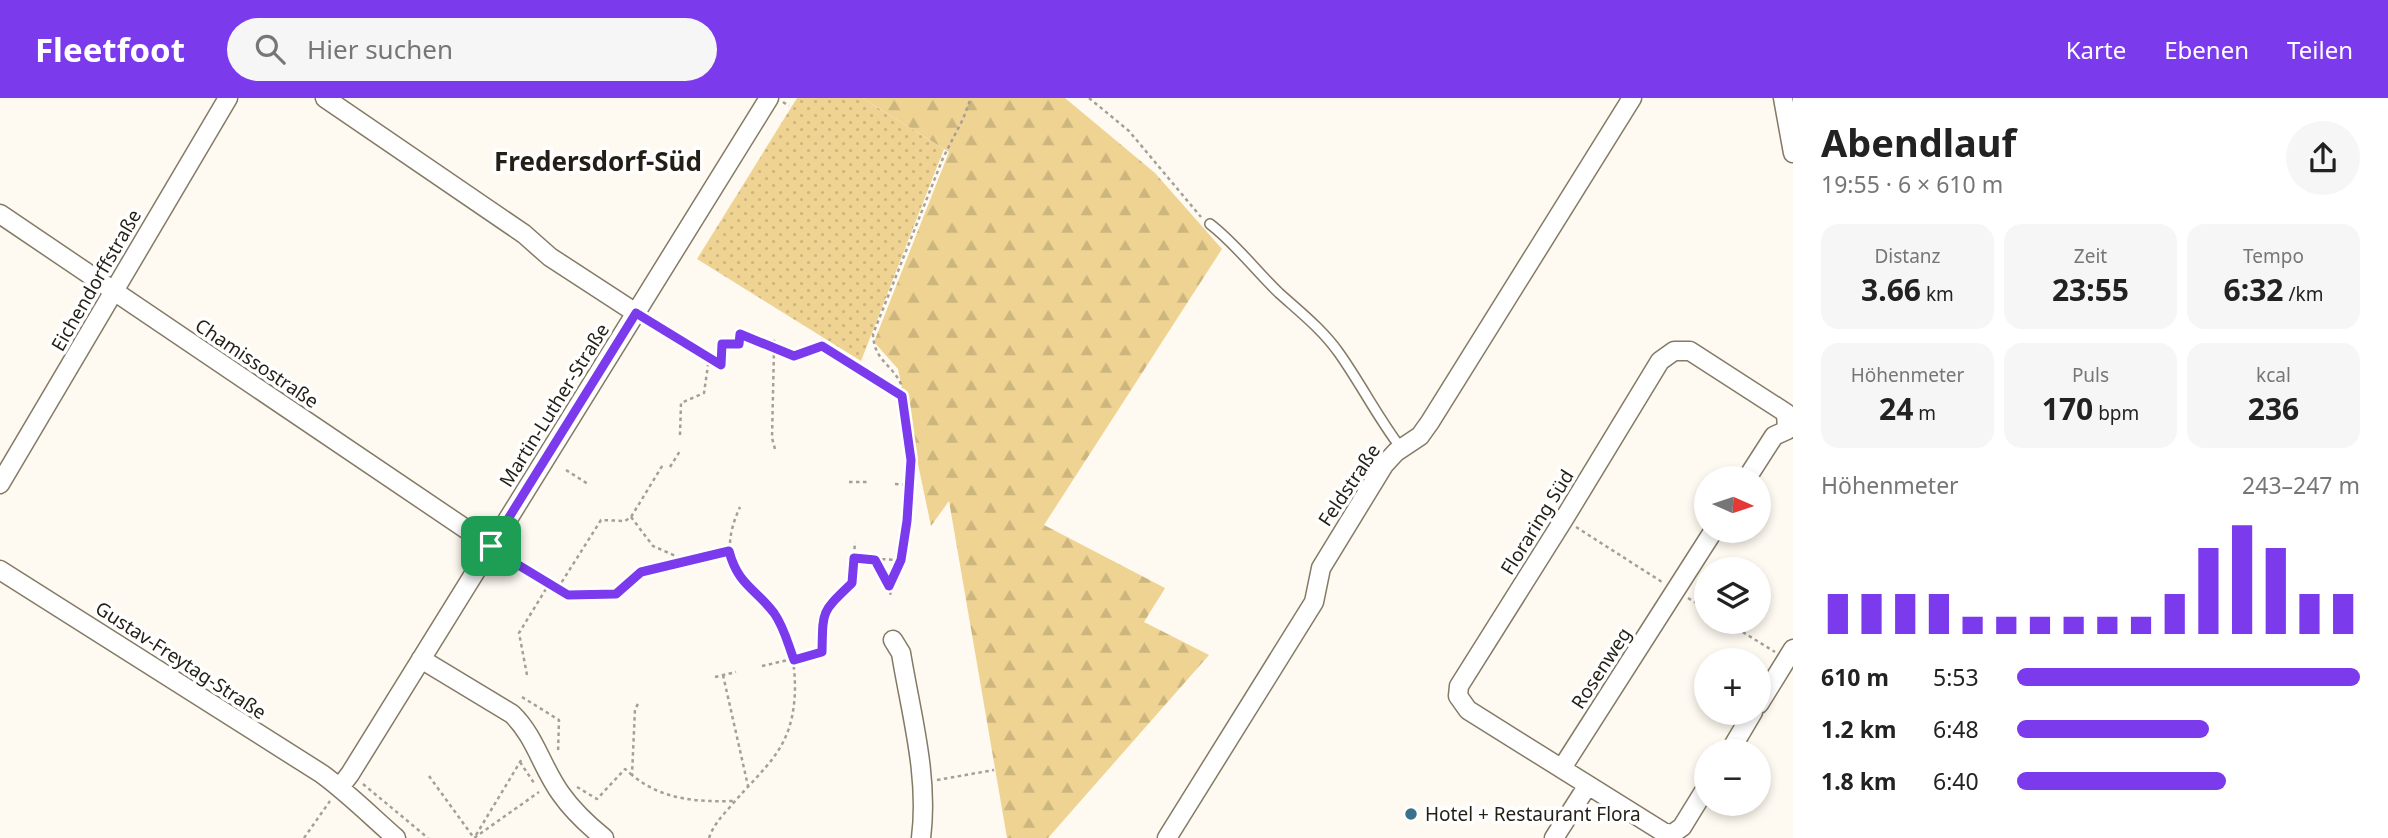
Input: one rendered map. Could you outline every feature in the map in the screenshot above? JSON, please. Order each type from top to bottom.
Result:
[{"type":"street","name":"Eichendorffstraße","points":[[0,484],[228,98]]},
{"type":"street","points":[[325,98],[524,234],[550,257],[636,313]]},
{"type":"street","name":"Martin-Luther-Straße","points":[[345,780],[769,98]]},
{"type":"street","name":"Feldstraße","points":[[1168,838],[1314,602],[1321,568],[1326,558],[1384,465],[1401,448],[1420,436],[1430,422],[1632,98]]},
{"type":"street","points":[[1783,98],[1792,143]]},
{"type":"street","name":"Chamissostraße","points":[[0,214],[491,547]]},
{"type":"street","name":"Floraring Süd","points":[[1672,836],[1468,710],[1458,696],[1459,686],[1660,361],[1674,351],[1690,351],[1789,427]]},
{"type":"street","points":[[1755,466],[1774,436],[1789,427]]},
{"type":"street","name":"Rosenweg","points":[[1562,768],[1706,543]]},
{"type":"street","name":"Gustav-Freytag-Straße","points":[[0,570],[345,780],[358,806],[397,838]]},
{"type":"street","points":[[892,640],[901,653],[923,783],[921,838]]},
{"type":"street","points":[[1771,685],[1790,654]]},
{"type":"street","points":[[421,659],[512,713],[523,725],[561,794],[584,821],[604,838]]},
{"type":"street","points":[[1554,838],[1588,785]]},
{"type":"street","points":[[1672,836],[1682,828],[1694,808]]},
{"type":"lane","points":[[1210,224],[1227,237],[1277,291],[1320,328],[1339,353],[1382,424],[1401,448]]},
{"type":"path","points":[[889,586],[901,560],[911,460],[901,384],[898,377],[881,360],[873,345],[873,334],[943,158],[971,98]]},
{"type":"path","points":[[1089,98],[1129,131],[1198,215],[1210,224]]},
{"type":"path","points":[[636,313],[721,365],[722,344],[739,344],[740,334],[794,356],[822,346],[902,396]]},
{"type":"path","points":[[774,337],[772,438],[775,449]]},
{"type":"path","points":[[680,435],[681,402],[704,393],[709,358]]},
{"type":"path","points":[[670,467],[680,451]]},
{"type":"path","points":[[557,589],[601,520],[625,521],[631,517],[664,463]]},
{"type":"path","points":[[566,470],[588,484]]},
{"type":"path","points":[[849,482],[868,482]]},
{"type":"path","points":[[895,484],[908,485]]},
{"type":"path","points":[[709,838],[715,824],[779,753],[795,691],[794,660],[783,626],[774,612],[738,575],[729,551],[733,522],[740,507]]},
{"type":"path","points":[[631,517],[653,546],[687,561]]},
{"type":"path","points":[[1564,519],[1694,602]]},
{"type":"path","points":[[762,666],[822,652],[823,615],[828,606],[852,583],[855,542]]},
{"type":"path","points":[[491,547],[568,595],[616,594],[641,572],[729,551]]},
{"type":"path","points":[[854,558],[901,560]]},
{"type":"path","points":[[875,560],[889,586],[891,597]]},
{"type":"path","points":[[527,675],[519,633],[549,584]]},
{"type":"path","points":[[1751,634],[1790,654]]},
{"type":"path","points":[[715,677],[736,672]]},
{"type":"path","points":[[723,675],[748,786]]},
{"type":"path","points":[[522,698],[559,720],[558,755]]},
{"type":"path","points":[[632,775],[635,709],[638,704]]},
{"type":"path","points":[[474,838],[533,743]]},
{"type":"path","points":[[474,838],[540,793],[520,762]]},
{"type":"path","points":[[576,786],[597,799],[625,769],[642,783],[672,797],[704,802],[734,801]]},
{"type":"path","points":[[923,783],[994,770]]},
{"type":"path","points":[[429,776],[474,838]]},
{"type":"path","points":[[304,838],[345,780],[428,838]]},
{"type":"green space","points":[[797,98],[862,98],[944,149],[861,361],[697,259]]},
{"type":"green space","points":[[862,98],[1065,98],[1155,173],[1222,249],[1044,525],[1165,588],[1144,622],[1209,655],[1048,838],[1007,838],[949,501],[931,526],[898,369],[874,342],[949,152]]},
{"type":"place","name":"Hotel + Restaurant Flora","points":[[1411,814]]},
{"type":"district","name":"Fredersdorf-Süd","points":[[598,162]]},
{"type":"route","points":[[636,313],[721,365],[722,344],[739,344],[740,334],[794,356],[822,346],[902,396],[911,460],[901,560],[889,586],[875,560],[854,558],[852,583],[828,606],[823,615],[822,652],[794,660],[783,626],[774,612],[738,575],[729,551],[641,572],[616,594],[568,595],[490,548],[491,546],[636,313]]}]
